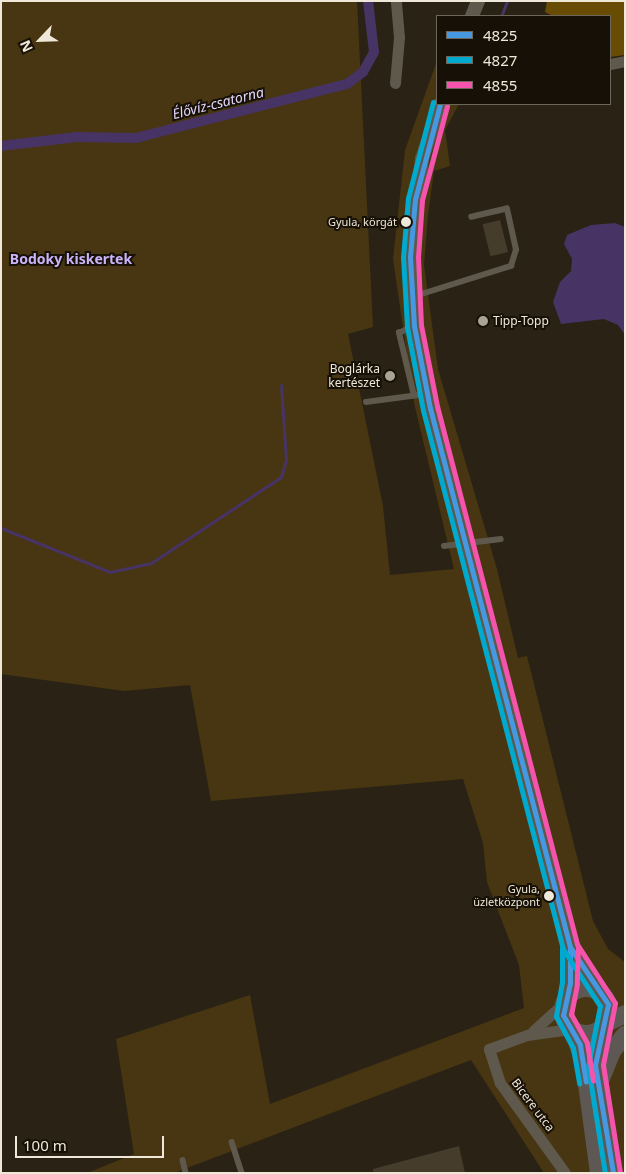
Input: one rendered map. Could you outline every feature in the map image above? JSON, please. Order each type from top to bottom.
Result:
[{"type":"main road","points":[[599,1173],[584,1062],[573,1031],[563,1015],[566,999],[582,988],[625,1002]]},
{"type":"main road","points":[[600,993],[609,1008],[595,1065],[612,1173]]},
{"type":"main road","points":[[573,1031],[589,1034],[625,1014]]},
{"type":"main road","points":[[599,1086],[612,1051],[625,1035]]},
{"type":"street","points":[[395,83],[399,37],[396,1]]},
{"type":"street","points":[[611,64],[625,62]]},
{"type":"street","points":[[440,105],[422,159],[415,199],[411,297],[420,395],[468,543],[570,947],[566,999],[527,1035]]},
{"type":"street","points":[[570,947],[600,993]]},
{"type":"street","points":[[527,1035],[573,1031]]},
{"type":"street","name":"Bicere utca","points":[[527,1035],[489,1049],[500,1083],[565,1173]]},
{"type":"lane","points":[[411,297],[511,266],[516,250],[507,210],[472,217]]},
{"type":"lane","points":[[366,402],[420,395]]},
{"type":"lane","points":[[444,546],[501,539]]},
{"type":"lane","points":[[232,1142],[242,1173]]},
{"type":"lane","points":[[183,1160],[186,1173]]},
{"type":"shaded area","points":[[1,1],[357,1],[373,327],[348,334],[383,506],[390,575],[454,569],[414,403],[393,259],[405,150],[436,64],[436,105],[458,105],[445,130],[450,166],[434,171],[424,265],[438,369],[497,569],[518,658],[527,656],[593,921],[608,949],[625,962],[625,1173],[544,1173],[471,1060],[174,1173],[87,1173],[134,1154],[116,1039],[250,995],[270,1104],[524,1008],[519,965],[487,882],[483,843],[463,779],[211,801],[190,685],[124,691],[1,674]]},
{"type":"shaded area","points":[[547,1],[625,1],[625,55],[611,57],[611,15],[551,15],[545,12]]},
{"type":"shaded area","points":[[615,223],[625,227],[625,335],[618,325],[604,319],[561,324],[553,302],[560,282],[571,271],[572,259],[564,244],[567,235],[591,225]]},
{"type":"building","points":[[500,220],[508,252],[491,256],[483,224]]},
{"type":"building","points":[[459,1146],[465,1173],[373,1173],[373,1169]]},
{"type":"waterway","name":"Élővíz-csatorna","points":[[1,146],[76,137],[136,138],[347,84],[363,72],[374,52],[368,1]]},
{"type":"waterway","points":[[502,14],[507,1]]},
{"type":"waterway","points":[[1,528],[110,572],[151,563],[281,477],[286,460],[281,385]]},
{"type":"transit line","name":"4827","points":[[433,102],[408,198],[403,257],[407,327],[423,410],[563,949],[600,1006],[588,1066],[605,1173]]},
{"type":"transit line","name":"4825","points":[[440,105],[415,199],[410,257],[414,326],[430,408],[570,947],[608,1004],[595,1065],[613,1173]]},
{"type":"transit line","name":"4855","points":[[447,106],[422,200],[418,257],[421,325],[437,406],[577,944],[615,1003],[603,1065],[620,1172]]},
{"type":"transit line","name":"4827","points":[[562,947],[562,982],[556,1016],[573,1048],[579,1083]]},
{"type":"transit line","name":"4825","points":[[570,947],[570,983],[563,1015],[580,1045],[586,1082]]},
{"type":"transit line","name":"4855","points":[[578,947],[577,984],[571,1014],[587,1043],[593,1081]]},
{"type":"place","name":"Gyula, körgát","points":[[406,222]]},
{"type":"place","name":"Tipp-Topp","points":[[483,321]]},
{"type":"place","name":"Boglárka kertészet","points":[[390,376]]},
{"type":"place","name":"Gyula, üzletközpont","points":[[549,896]]},
{"type":"district","name":"Bodoky kiskertek","points":[[71,259]]}]
